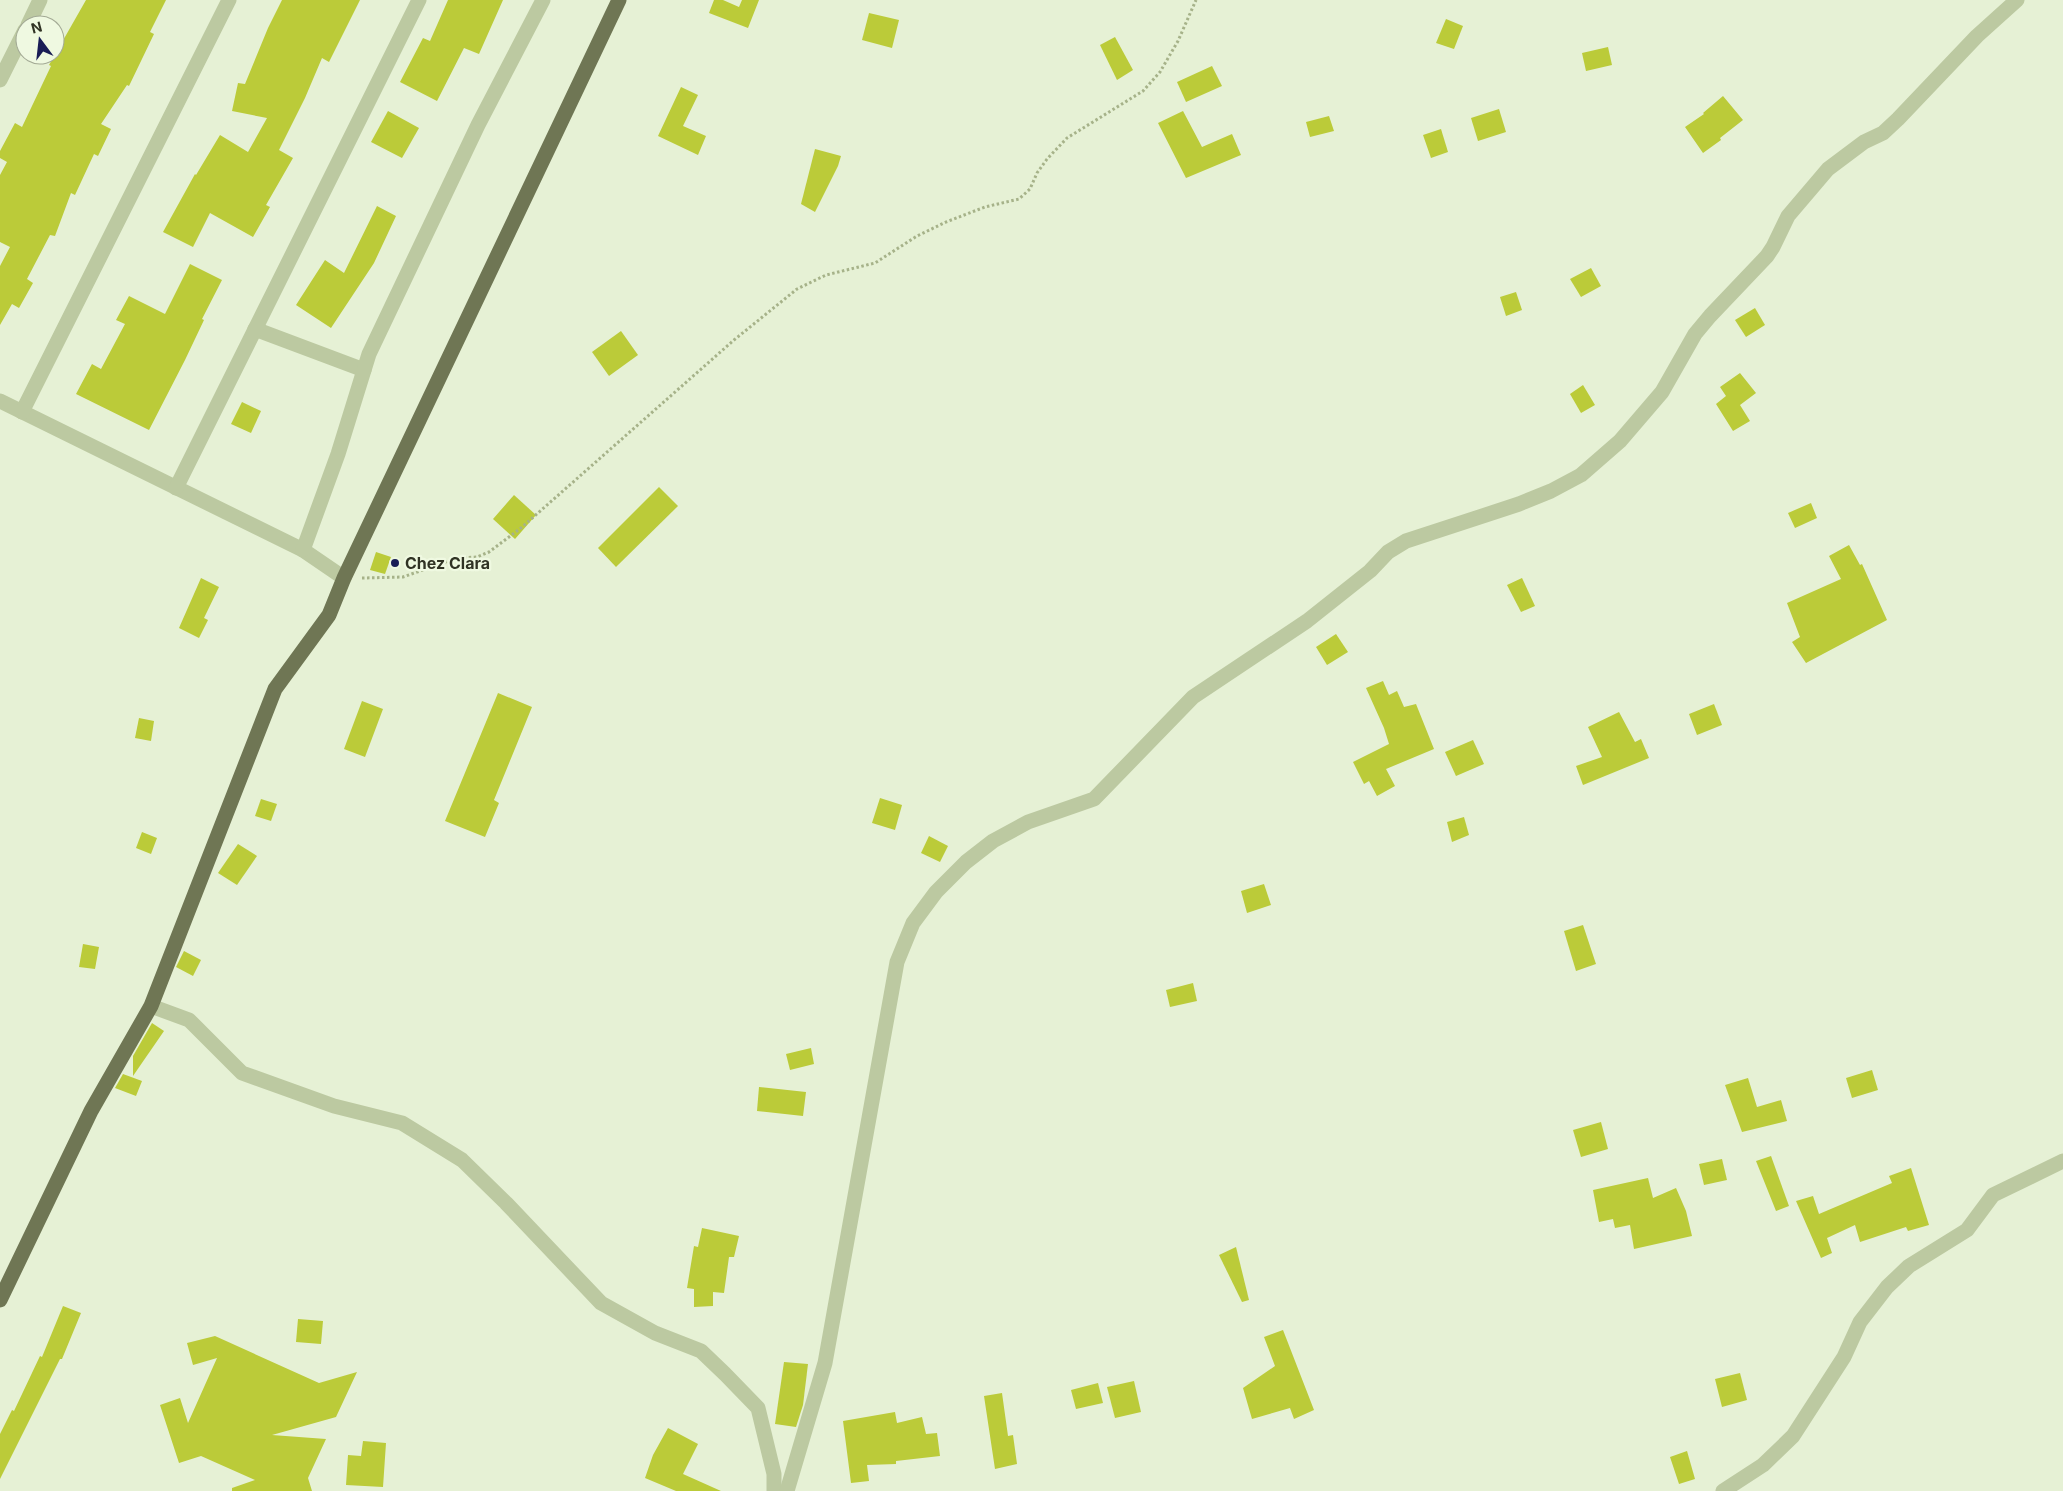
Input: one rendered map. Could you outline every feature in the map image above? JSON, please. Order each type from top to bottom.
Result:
[{"type":"main road","points":[[0,1300],[91,1111],[151,1006],[275,689],[329,615],[344,578],[619,0]]},
{"type":"street","points":[[33,15],[40,0]]},
{"type":"street","points":[[22,412],[229,0]]},
{"type":"street","points":[[176,488],[419,0]]},
{"type":"street","points":[[303,550],[338,454],[369,354],[478,125],[543,0]]},
{"type":"street","points":[[787,1491],[825,1363],[855,1193],[887,1029],[897,962],[913,923],[936,892],[966,862],[993,841],[1028,822],[1094,799],[1193,697],[1307,621],[1370,571],[1388,552],[1406,541],[1519,504],[1551,491],[1581,475],[1620,440],[1662,392],[1695,334],[1767,256],[1788,216],[1828,169],[1864,142],[1883,133],[1977,36],[2017,0]]},
{"type":"street","points":[[0,80],[15,50]]},
{"type":"street","points":[[255,330],[364,370]]},
{"type":"street","points":[[0,401],[303,550],[344,578]]},
{"type":"street","points":[[151,1006],[189,1020],[242,1073],[334,1106],[402,1123],[462,1160],[601,1303],[655,1333],[701,1351],[758,1408],[774,1474],[774,1491]]},
{"type":"street","points":[[1723,1491],[1763,1465],[1793,1436],[1844,1357],[1860,1322],[1887,1286],[1910,1266],[1968,1230],[1994,1195],[2063,1161]]},
{"type":"path","points":[[344,578],[379,579],[403,577],[458,558],[477,557],[489,552],[521,528],[734,340],[796,289],[826,275],[875,263],[917,236],[946,222],[985,207],[1019,199],[1030,189],[1047,159],[1067,138],[1143,91],[1160,72],[1178,41],[1196,0]]},
{"type":"building","points":[[86,0],[166,0],[150,32],[154,34],[129,86],[127,85],[101,124],[111,129],[98,156],[94,154],[75,195],[71,193],[55,236],[50,235],[27,279],[33,283],[19,308],[12,304],[0,325],[0,266],[10,247],[0,242],[0,175],[7,162],[0,158],[0,151],[15,123],[22,127],[51,66],[49,65],[65,65],[65,37]]},
{"type":"building","points":[[282,0],[360,0],[329,62],[322,58],[305,98],[279,150],[293,158],[266,205],[270,207],[253,237],[210,213],[193,247],[163,232],[195,174],[220,135],[248,152],[267,118],[232,111],[238,83],[245,84],[268,28]]},
{"type":"building","points":[[448,0],[503,0],[479,54],[464,48],[437,101],[400,82],[423,38],[430,41]]},
{"type":"building","points":[[714,0],[723,0],[739,7],[742,0],[759,0],[748,28],[709,13]]},
{"type":"building","points":[[869,13],[899,20],[892,48],[862,40]]},
{"type":"building","points":[[1446,19],[1463,26],[1454,49],[1436,43]]},
{"type":"building","points":[[1115,37],[1133,70],[1117,80],[1100,45]]},
{"type":"building","points":[[1608,47],[1612,65],[1586,71],[1582,53]]},
{"type":"building","points":[[1212,66],[1222,86],[1186,102],[1177,82]]},
{"type":"building","points":[[681,87],[698,95],[683,126],[706,136],[698,155],[658,136]]},
{"type":"building","points":[[1723,96],[1743,120],[1703,153],[1685,127],[1704,114]]},
{"type":"building","points":[[1499,109],[1506,132],[1478,141],[1471,118]]},
{"type":"building","points":[[388,111],[419,128],[402,158],[371,142]]},
{"type":"building","points":[[1183,111],[1202,147],[1232,134],[1241,155],[1186,178],[1158,123]]},
{"type":"building","points":[[1329,116],[1334,131],[1310,137],[1306,122]]},
{"type":"building","points":[[1441,129],[1448,152],[1431,158],[1423,135]]},
{"type":"building","points":[[815,149],[841,156],[815,212],[801,204]]},
{"type":"building","points":[[377,206],[396,216],[374,263],[331,328],[296,305],[325,260],[344,273]]},
{"type":"building","points":[[190,264],[222,280],[202,319],[204,320],[185,360],[149,430],[76,394],[92,364],[101,369],[125,324],[116,320],[129,296],[165,314]]},
{"type":"building","points":[[1591,268],[1601,286],[1581,297],[1570,279]]},
{"type":"building","points":[[1516,292],[1522,310],[1506,316],[1500,297]]},
{"type":"building","points":[[1755,308],[1765,325],[1746,337],[1735,320]]},
{"type":"building","points":[[621,331],[638,355],[609,376],[592,352]]},
{"type":"building","points":[[1740,373],[1756,393],[1740,405],[1750,421],[1733,431],[1716,404],[1726,396],[1720,387]]},
{"type":"building","points":[[1583,385],[1595,405],[1581,413],[1570,394]]},
{"type":"building","points":[[242,402],[261,411],[251,433],[231,424]]},
{"type":"building","points":[[659,487],[678,506],[616,567],[598,548]]},
{"type":"building","points":[[514,495],[536,515],[515,539],[493,519]]},
{"type":"building","points":[[1811,503],[1817,518],[1795,528],[1788,513]]},
{"type":"building","points":[[1849,545],[1860,565],[1862,564],[1887,620],[1806,663],[1792,642],[1800,637],[1787,603],[1841,579],[1829,556]]},
{"type":"building","points":[[376,552],[391,557],[385,574],[370,570]]},
{"type":"building","points":[[201,578],[219,587],[204,618],[208,620],[199,638],[179,628]]},
{"type":"building","points":[[1522,578],[1535,606],[1521,612],[1507,585]]},
{"type":"building","points":[[1336,634],[1348,652],[1327,665],[1316,647]]},
{"type":"building","points":[[1383,681],[1389,695],[1397,691],[1404,707],[1416,704],[1434,749],[1386,769],[1395,786],[1377,796],[1369,781],[1364,784],[1353,762],[1389,744],[1366,688]]},
{"type":"building","points":[[498,693],[532,707],[494,800],[499,803],[485,837],[445,821]]},
{"type":"building","points":[[362,701],[383,709],[365,757],[344,749]]},
{"type":"building","points":[[1714,704],[1722,725],[1697,735],[1689,714]]},
{"type":"building","points":[[1619,712],[1635,742],[1641,739],[1649,758],[1583,785],[1576,766],[1602,757],[1588,727]]},
{"type":"building","points":[[139,718],[154,721],[151,741],[135,738]]},
{"type":"building","points":[[1473,740],[1484,764],[1456,776],[1445,752]]},
{"type":"building","points":[[880,798],[902,805],[895,830],[872,823]]},
{"type":"building","points":[[261,799],[277,804],[271,821],[255,816]]},
{"type":"building","points":[[1464,817],[1469,835],[1452,842],[1447,822]]},
{"type":"building","points":[[142,832],[157,838],[151,854],[136,848]]},
{"type":"building","points":[[929,836],[948,846],[940,862],[921,853]]},
{"type":"building","points":[[238,844],[257,856],[237,885],[218,873]]},
{"type":"building","points":[[1264,884],[1271,905],[1247,913],[1241,891]]},
{"type":"building","points":[[1583,925],[1596,964],[1576,971],[1564,931]]},
{"type":"building","points":[[83,944],[99,947],[95,969],[79,967]]},
{"type":"building","points":[[184,951],[201,960],[193,976],[176,967]]},
{"type":"building","points":[[1193,983],[1197,1001],[1170,1007],[1166,990]]},
{"type":"building","points":[[152,1023],[164,1031],[133,1076],[133,1056]]},
{"type":"building","points":[[811,1048],[814,1064],[790,1070],[786,1054]]},
{"type":"building","points":[[1872,1070],[1878,1090],[1852,1098],[1846,1078]]},
{"type":"building","points":[[123,1074],[142,1081],[136,1096],[115,1088]]},
{"type":"building","points":[[1748,1078],[1757,1107],[1781,1100],[1787,1121],[1742,1132],[1725,1085]]},
{"type":"building","points":[[759,1087],[806,1092],[803,1116],[757,1111]]},
{"type":"building","points":[[1601,1122],[1608,1149],[1581,1157],[1573,1130]]},
{"type":"building","points":[[1771,1156],[1789,1206],[1776,1211],[1756,1161]]},
{"type":"building","points":[[1722,1159],[1727,1180],[1704,1185],[1699,1164]]},
{"type":"building","points":[[1911,1168],[1929,1225],[1908,1231],[1906,1227],[1860,1242],[1855,1225],[1827,1238],[1832,1253],[1821,1258],[1796,1201],[1813,1196],[1819,1214],[1892,1183],[1889,1176]]},
{"type":"building","points":[[1648,1178],[1653,1198],[1676,1188],[1686,1211],[1692,1236],[1634,1249],[1630,1225],[1615,1228],[1613,1219],[1599,1222],[1593,1190]]},
{"type":"building","points":[[702,1228],[739,1236],[734,1257],[729,1257],[724,1293],[713,1292],[713,1306],[694,1307],[694,1289],[687,1288],[694,1246],[698,1247]]},
{"type":"building","points":[[1236,1247],[1249,1300],[1242,1302],[1219,1255]]},
{"type":"building","points":[[63,1306],[81,1313],[62,1359],[60,1359],[0,1479],[0,1434],[12,1410],[14,1411],[40,1356],[42,1357]]},
{"type":"building","points":[[298,1319],[323,1321],[321,1344],[296,1342]]},
{"type":"building","points":[[1283,1330],[1314,1410],[1294,1419],[1290,1408],[1252,1419],[1243,1388],[1275,1366],[1264,1337]]},
{"type":"building","points":[[215,1336],[319,1383],[357,1372],[336,1417],[272,1435],[326,1439],[308,1478],[312,1491],[232,1491],[232,1488],[255,1480],[201,1456],[179,1463],[160,1405],[180,1398],[188,1423],[217,1358],[193,1365],[187,1343]]},
{"type":"building","points":[[784,1362],[808,1364],[803,1405],[796,1427],[775,1424]]},
{"type":"building","points":[[1740,1373],[1747,1400],[1722,1407],[1715,1379]]},
{"type":"building","points":[[1134,1381],[1141,1412],[1115,1418],[1107,1387]]},
{"type":"building","points":[[1098,1383],[1103,1403],[1076,1409],[1071,1390]]},
{"type":"building","points":[[1002,1393],[1008,1436],[1013,1435],[1017,1464],[995,1469],[984,1396]]},
{"type":"building","points":[[895,1412],[897,1423],[922,1417],[926,1434],[937,1433],[940,1456],[896,1461],[896,1464],[867,1465],[869,1481],[851,1483],[843,1421]]},
{"type":"building","points":[[668,1428],[698,1444],[683,1474],[721,1491],[676,1491],[645,1478],[653,1455]]},
{"type":"building","points":[[363,1441],[386,1443],[383,1487],[346,1485],[348,1455],[361,1456]]},
{"type":"building","points":[[1687,1451],[1695,1479],[1679,1484],[1670,1457]]},
{"type":"place","name":"Chez Clara","points":[[395,563]]}]
